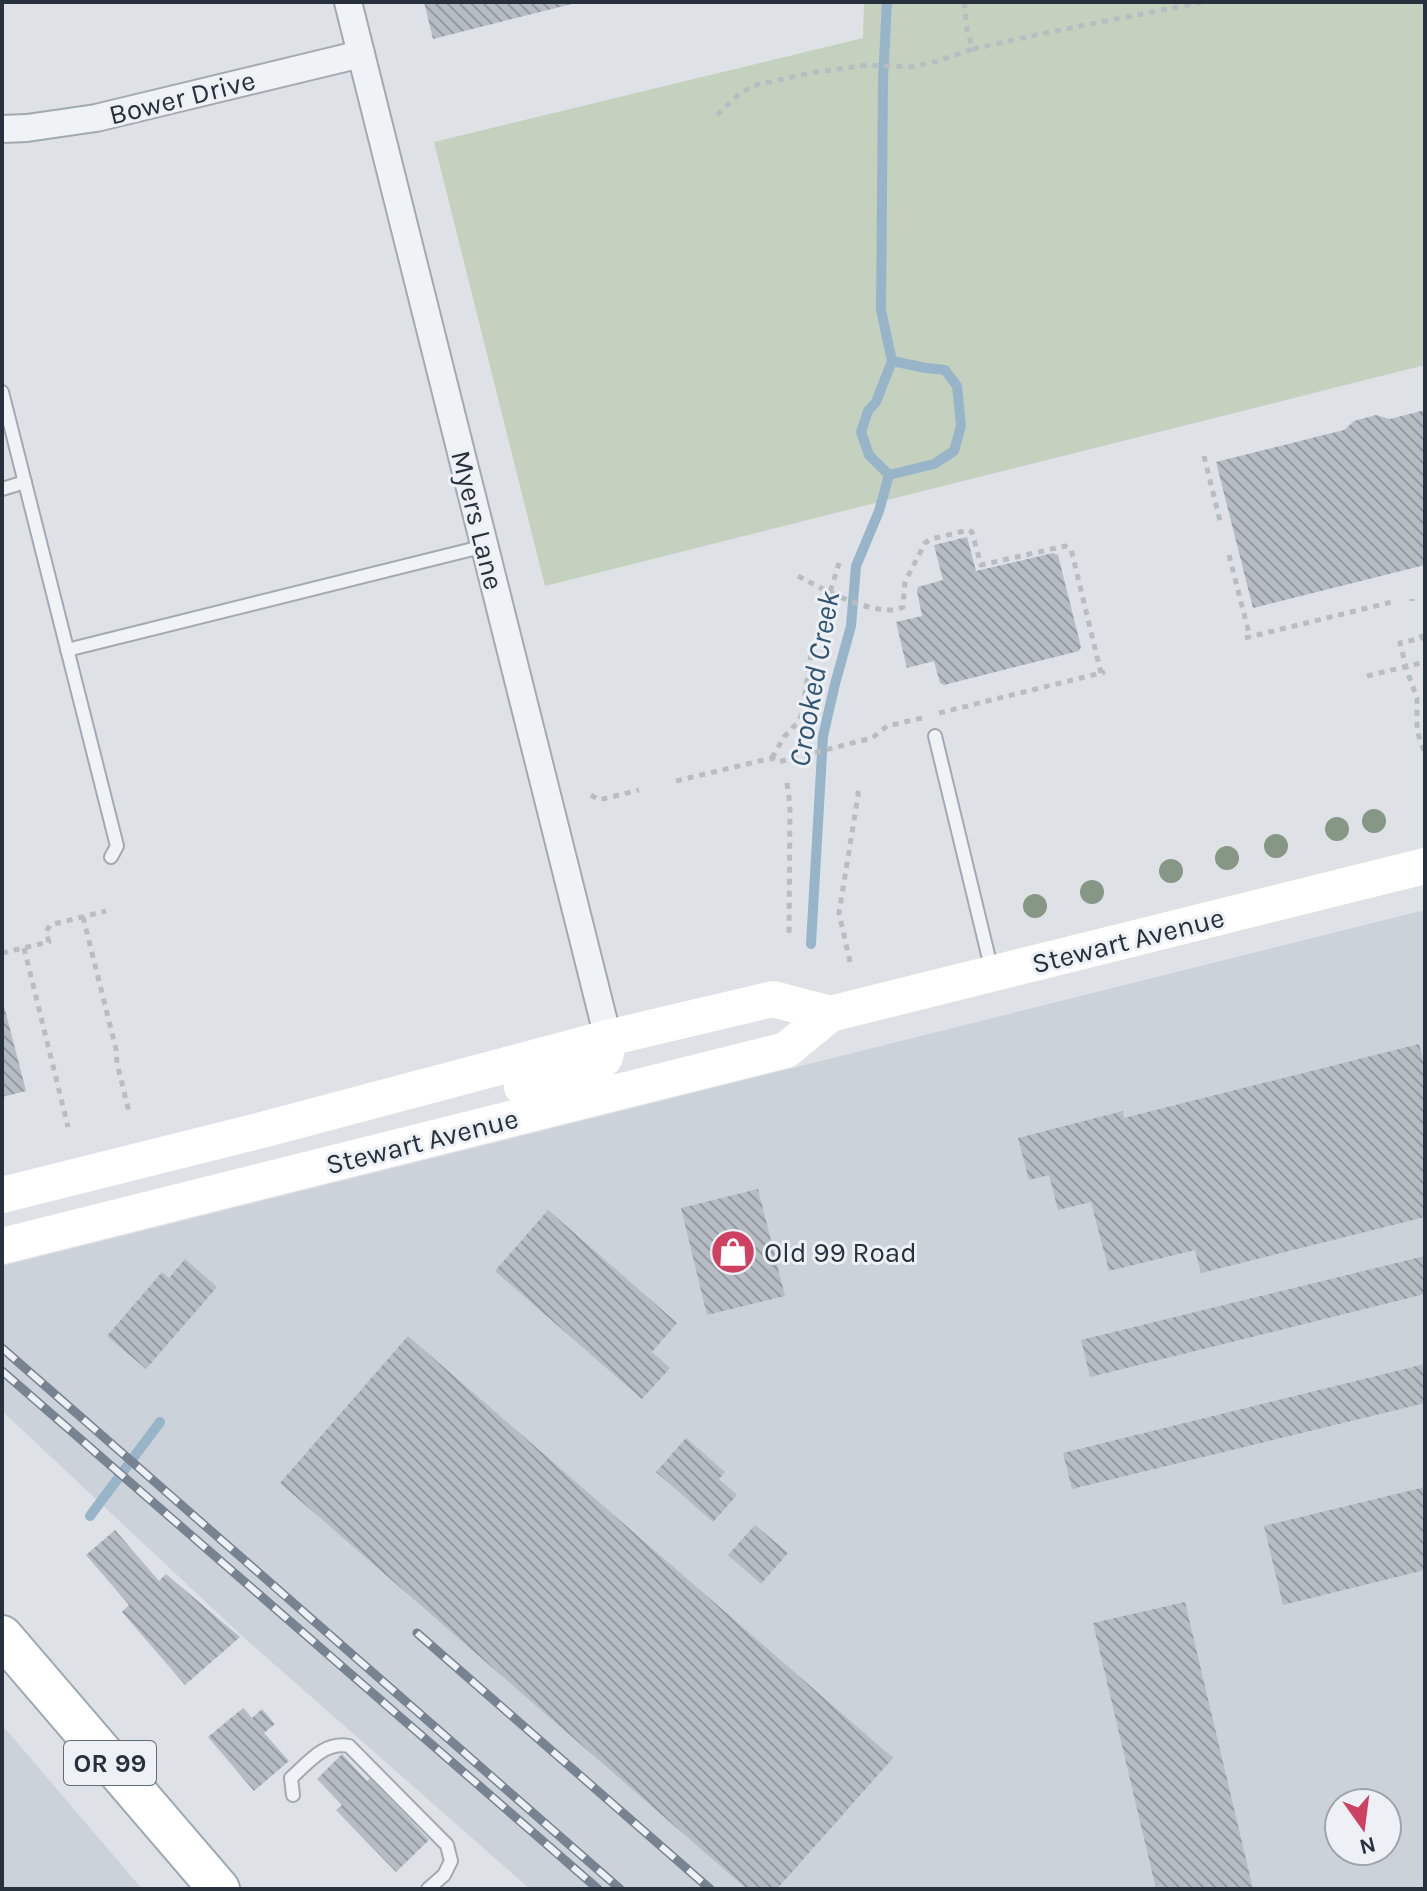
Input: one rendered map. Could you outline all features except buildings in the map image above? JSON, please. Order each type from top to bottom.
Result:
[{"type":"main road","name":"Stewart Avenue","points":[[2,1246],[786,1050],[830,1014],[1425,866]]},
{"type":"main road","name":"Stewart Avenue","points":[[2,1195],[608,1038],[773,999],[830,1014]]},
{"type":"main road","points":[[329,1165],[414,1115],[588,1070],[604,1058],[608,1038]]},
{"type":"main road","name":"OR 99","points":[[2,1636],[219,1889]]},
{"type":"street","name":"Myers Lane","points":[[348,2],[608,1038]]},
{"type":"street","name":"Bower Drive","points":[[2,129],[96,118],[361,54]]},
{"type":"lane","points":[[2,392],[117,846],[111,857]]},
{"type":"lane","points":[[2,489],[25,482]]},
{"type":"lane","points":[[67,650],[485,546]]},
{"type":"lane","points":[[935,736],[993,974]]},
{"type":"lane","points":[[293,1795],[291,1778],[302,1768],[324,1749],[337,1744],[349,1746],[447,1845],[451,1861],[444,1875],[428,1889]]},
{"type":"path","points":[[964,2],[973,49]]},
{"type":"path","points":[[717,115],[752,86],[810,73],[868,65],[911,67],[973,49],[1203,2]]},
{"type":"path","points":[[1204,456],[1220,521]]},
{"type":"path","points":[[772,758],[778,762],[853,743],[872,738],[887,726],[1103,673],[1071,549],[1065,546],[981,565],[969,530],[931,539],[925,543],[905,582],[903,607],[896,611],[884,611],[837,596],[798,576]]},
{"type":"path","points":[[974,539],[982,537]]},
{"type":"path","points":[[1229,555],[1248,637],[1396,601]]},
{"type":"path","points":[[676,781],[772,758],[802,714],[811,654],[839,563]]},
{"type":"path","points":[[1421,634],[1422,638],[1400,643],[1417,698],[1417,731],[1425,753]]},
{"type":"path","points":[[1367,676],[1425,662]]},
{"type":"path","points":[[787,783],[790,805],[789,938]]},
{"type":"path","points":[[850,962],[839,913],[858,785]]},
{"type":"path","points":[[591,795],[599,800],[639,790]]},
{"type":"path","points":[[2,953],[49,942],[46,932],[50,925],[106,911]]},
{"type":"path","points":[[83,917],[129,1112]]},
{"type":"path","points":[[24,948],[68,1127]]},
{"type":"shaded area","points":[[1425,910],[1425,1889],[530,1889],[241,1635],[2,1411],[2,1266]]},
{"type":"shaded area","points":[[3,1726],[142,1889],[2,1889]]},
{"type":"green space","points":[[864,2],[1425,2],[1425,365],[545,586],[434,142],[863,38]]},
{"type":"waterway","name":"Crooked Creek","points":[[811,944],[823,736],[851,626],[856,566],[879,511],[889,475],[869,455],[861,432],[892,361],[881,310],[883,80],[887,2]]},
{"type":"waterway","name":"Crooked Creek","points":[[889,475],[934,464],[954,451],[961,426],[957,386],[945,370],[892,361]]},
{"type":"waterway","name":"Crooked Creek","points":[[90,1516],[160,1422]]},
{"type":"railway","points":[[2,1348],[620,1889]]},
{"type":"railway","points":[[2,1371],[598,1889]]},
{"type":"railway","points":[[417,1633],[710,1889]]},
{"type":"place","name":"Old 99 Road","points":[[733,1252]]}]
